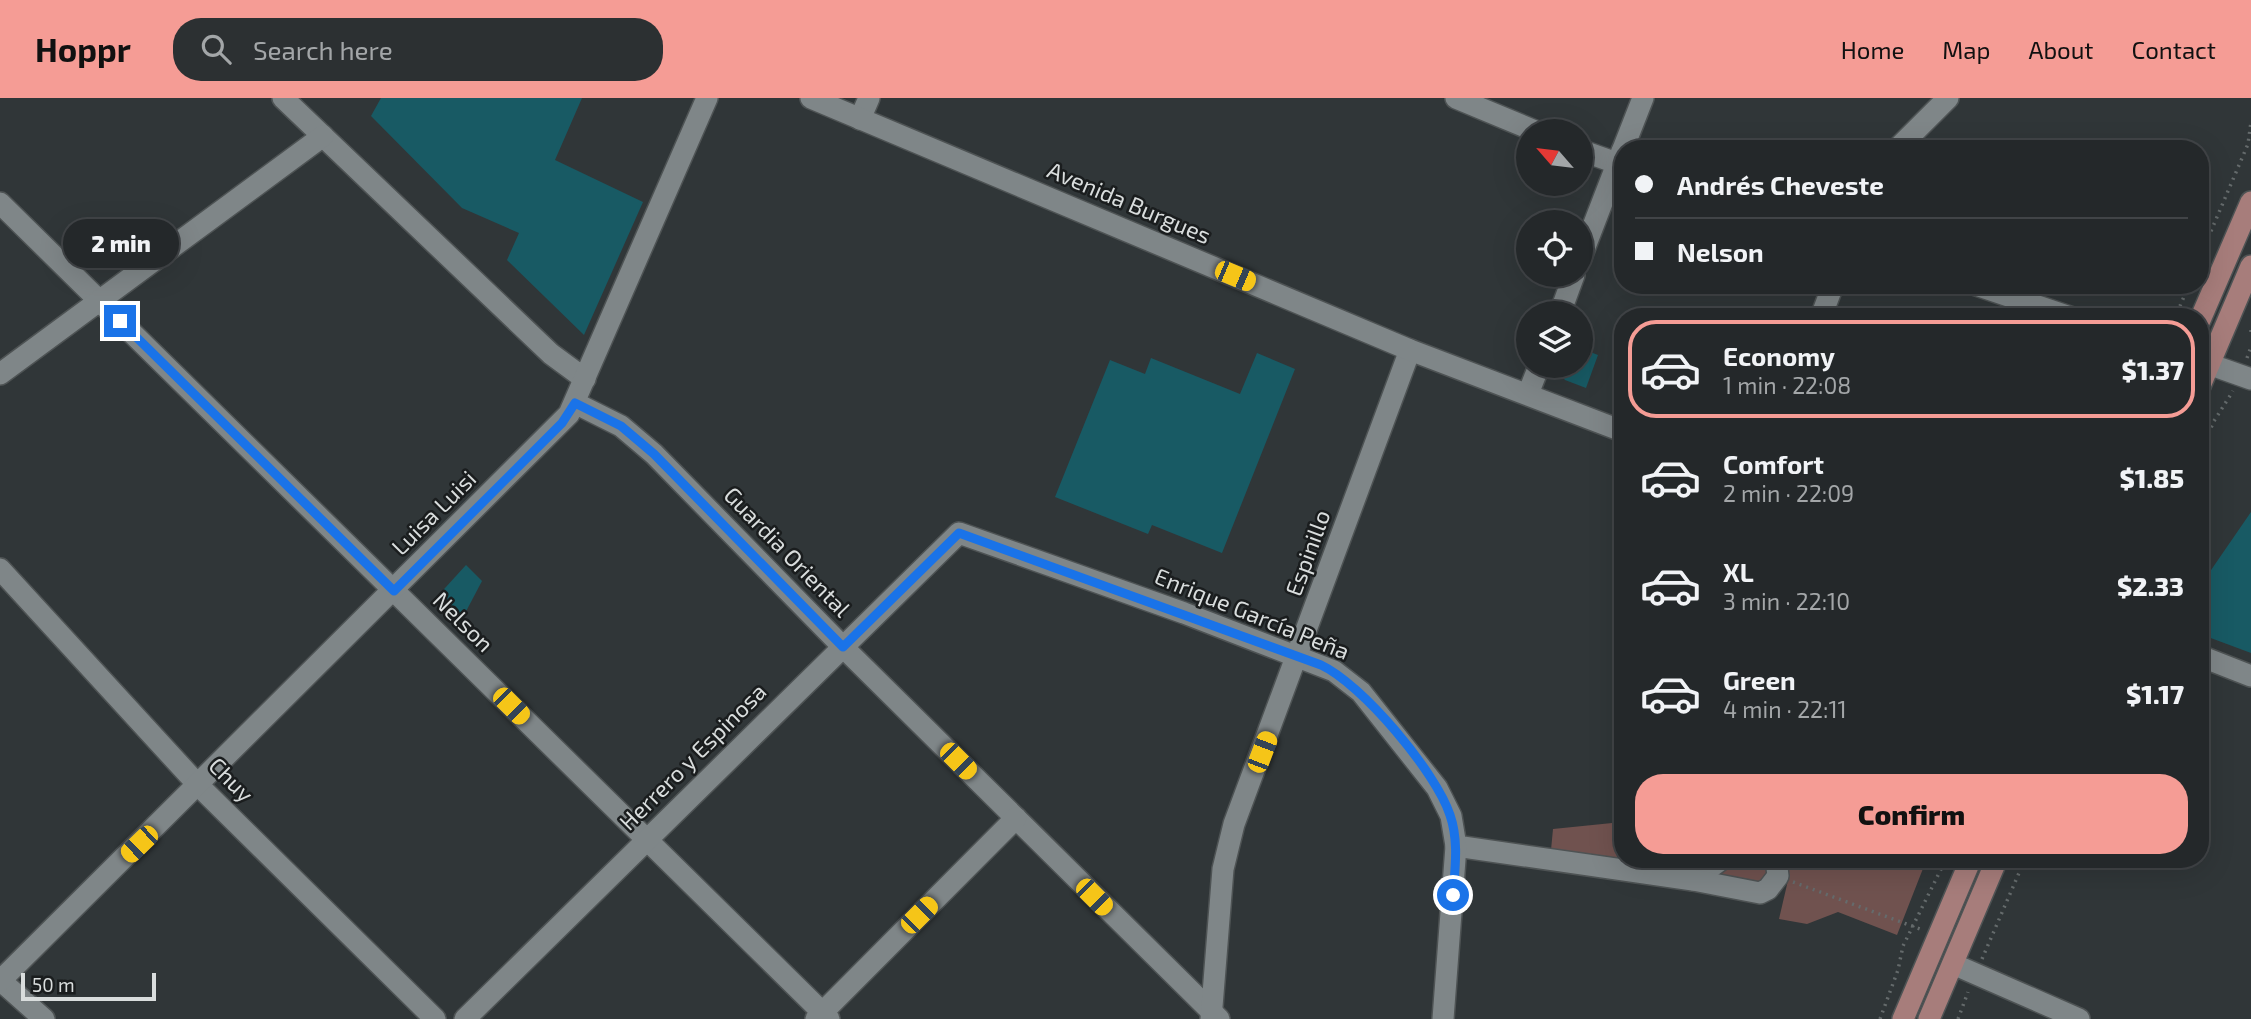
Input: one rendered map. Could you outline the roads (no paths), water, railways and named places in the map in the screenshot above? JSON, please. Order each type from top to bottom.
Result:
[{"type":"main road","points":[[2205,308],[2251,202]]},
{"type":"main road","points":[[2209,352],[2251,266]]},
{"type":"main road","points":[[1903,1019],[1967,868]]},
{"type":"main road","points":[[1929,1019],[1993,868]]},
{"type":"street","points":[[283,98],[551,354],[584,379]]},
{"type":"street","name":"Luisa Luisi","points":[[0,980],[199,786],[562,423],[575,403],[707,98]]},
{"type":"street","name":"Avenida Burgues","points":[[811,98],[1410,350],[1614,428]]},
{"type":"street","points":[[860,119],[869,98]]},
{"type":"street","points":[[1456,98],[1516,123]]},
{"type":"street","points":[[1627,140],[1643,98]]},
{"type":"street","points":[[1906,140],[1948,98]]},
{"type":"street","points":[[0,374],[323,136]]},
{"type":"street","points":[[1593,152],[1614,156]]},
{"type":"street","points":[[1593,227],[1614,175]]},
{"type":"street","name":"Nelson","points":[[0,203],[823,1017]]},
{"type":"street","points":[[2002,294],[2044,308]]},
{"type":"street","name":"Espinillo","points":[[1212,1018],[1227,849],[1410,350]]},
{"type":"street","points":[[2209,364],[2246,377]]},
{"type":"street","points":[[1528,394],[1534,378]]},
{"type":"street","name":"Guardia Oriental","points":[[575,403],[621,426],[654,454],[1212,1018]]},
{"type":"street","name":"Enrique García Peña","points":[[959,533],[1299,656],[1334,671],[1361,692],[1437,788],[1451,816],[1457,846],[1443,1019]]},
{"type":"street","name":"Herrero y Espinosa","points":[[465,1019],[959,533]]},
{"type":"street","name":"Chuy","points":[[0,569],[199,786],[435,1019]]},
{"type":"street","points":[[2209,660],[2251,676]]},
{"type":"street","points":[[823,1017],[1016,818]]},
{"type":"street","points":[[1457,846],[1693,880],[1760,893],[1768,889],[1777,868]]},
{"type":"street","points":[[1693,880],[1710,868]]},
{"type":"street","points":[[1952,964],[2079,1019]]},
{"type":"street","points":[[0,980],[44,1019]]}]
